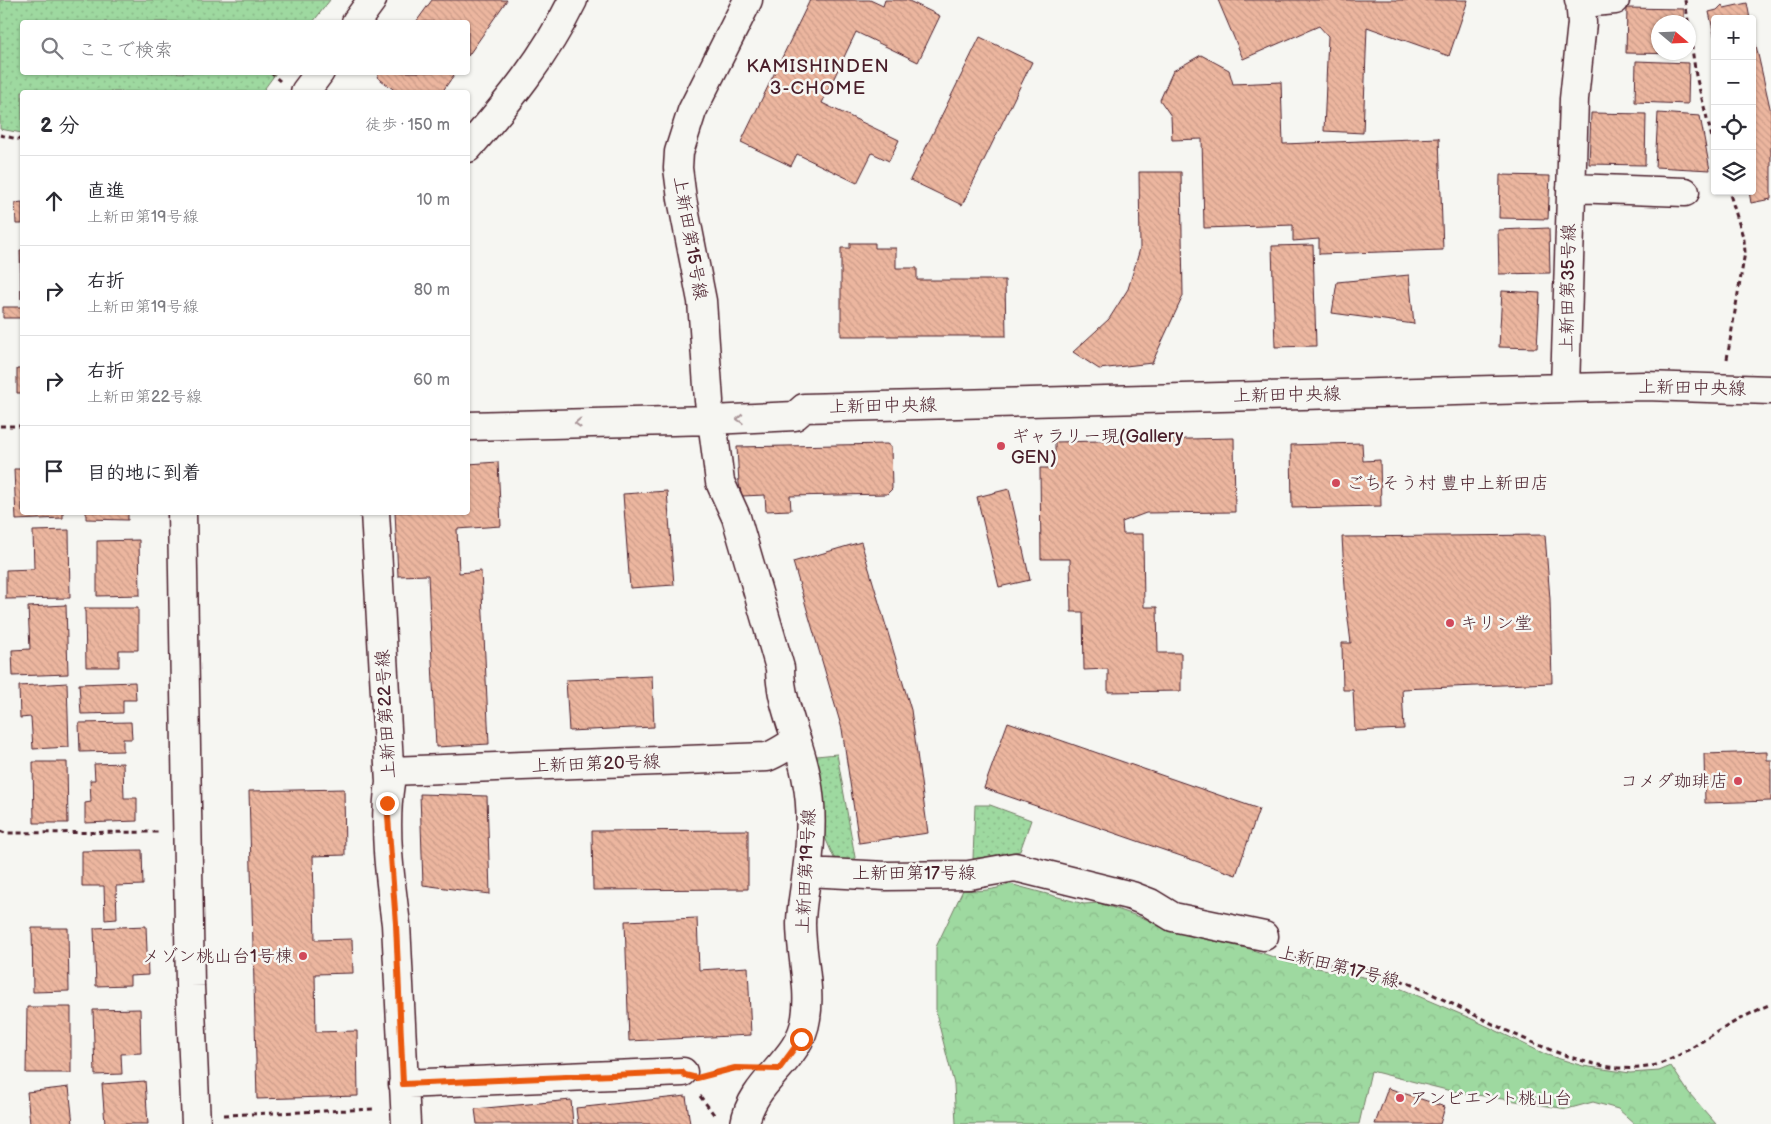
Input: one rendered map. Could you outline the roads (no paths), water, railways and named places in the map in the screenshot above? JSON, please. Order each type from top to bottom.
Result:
[{"type":"street","points":[[357,20],[372,0]]},
{"type":"street","points":[[470,146],[537,64],[573,0]]},
{"type":"street","name":"上新田第15号線","points":[[711,411],[702,301],[682,199],[678,168],[679,152],[692,112],[748,0]]},
{"type":"street","points":[[1580,0],[1594,2],[1615,0]]},
{"type":"street","name":"上新田第35号線","points":[[1565,388],[1574,99],[1582,23],[1580,0]]},
{"type":"street","points":[[306,90],[318,75]]},
{"type":"street","points":[[1571,188],[1684,192]]},
{"type":"street","name":"上新田中央線","points":[[470,426],[711,411],[793,399],[804,408],[1645,386],[1771,390]]},
{"type":"street","name":"上新田中央線","points":[[470,407],[711,411]]},
{"type":"street","name":"上新田第19号線","points":[[711,411],[720,482],[736,517],[780,668],[780,684],[808,781],[811,810],[811,835],[801,925],[807,1017],[801,1039],[779,1069],[765,1082],[756,1095],[749,1109],[745,1124]]},
{"type":"street","points":[[182,515],[190,986],[196,1120]]},
{"type":"street","name":"上新田第22号線","points":[[375,515],[390,771],[387,803],[396,924],[404,1105]]},
{"type":"street","name":"上新田第20号線","points":[[390,771],[767,758],[777,754],[783,746],[797,741]]},
{"type":"street","name":"上新田第17号線","points":[[807,872],[886,876],[969,875],[1015,867],[1132,896],[1150,902],[1174,917],[1264,936]]},
{"type":"street","points":[[404,1105],[690,1075]]},
{"type":"place","name":"ギャラリー現(Gallery GEN)","points":[[1001,446]]},
{"type":"place","name":"ごちそう村 豊中上新田店","points":[[1336,483]]},
{"type":"place","name":"キリン堂","points":[[1450,623]]},
{"type":"place","name":"コメダ珈琲店","points":[[1738,781]]},
{"type":"place","name":"メゾン桃山台1号棟","points":[[303,956]]},
{"type":"place","name":"アンビエント桃山台","points":[[1400,1098]]},
{"type":"district","name":"KAMISHINDEN 3-CHOME","points":[[818,77]]}]
